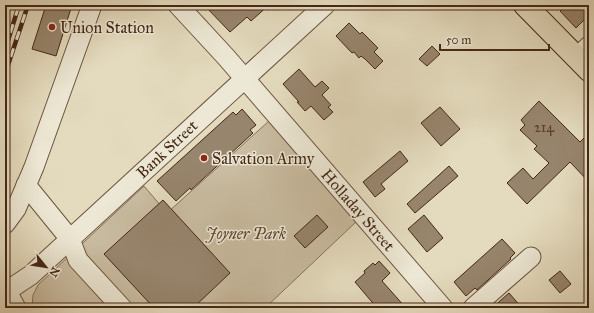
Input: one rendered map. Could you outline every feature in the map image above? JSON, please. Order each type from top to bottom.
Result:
[{"type":"main road","points":[[525,5],[585,58]]},
{"type":"street","points":[[5,224],[16,209],[26,186],[92,5]]},
{"type":"street","name":"Holladay Street","points":[[178,5],[443,308]]},
{"type":"street","name":"Bank Street","points":[[6,289],[31,275],[325,5]]},
{"type":"street","points":[[26,186],[70,239],[78,260],[122,308]]},
{"type":"street","points":[[473,308],[531,257]]},
{"type":"street","points":[[6,289],[16,308]]},
{"type":"green space","name":"Joyner Park","points":[[269,121],[357,221],[265,308],[32,308],[33,295],[38,285],[144,186],[167,213]]},
{"type":"building","name":"Union Station","points":[[46,5],[72,5],[56,56],[32,49]]},
{"type":"building","points":[[204,5],[269,5],[251,21],[247,17],[230,32]]},
{"type":"building","points":[[567,5],[582,5],[589,12],[589,15],[576,28],[560,11]]},
{"type":"building","points":[[349,23],[360,34],[362,32],[378,48],[374,52],[383,61],[375,69],[361,56],[359,58],[354,52],[352,53],[336,36]]},
{"type":"building","points":[[432,46],[440,54],[427,66],[419,59]]},
{"type":"building","points":[[299,69],[315,87],[322,81],[329,88],[322,95],[331,105],[328,107],[333,112],[324,120],[311,106],[305,111],[283,84]]},
{"type":"building","points":[[539,101],[580,142],[589,133],[589,182],[570,162],[527,204],[507,183],[523,168],[533,179],[549,163],[534,149],[537,146],[520,130],[525,125],[521,120]]},
{"type":"building","points":[[440,107],[460,129],[441,146],[421,123]]},
{"type":"building","name":"Salvation Army","points":[[242,109],[256,125],[250,130],[253,133],[191,190],[190,188],[176,201],[157,181],[233,112],[236,115]]},
{"type":"building","points":[[400,151],[408,161],[381,184],[385,189],[375,197],[363,182]]},
{"type":"building","points":[[449,166],[458,176],[415,213],[407,204]]},
{"type":"building","points":[[163,200],[230,273],[193,308],[154,308],[104,254]]},
{"type":"building","points":[[317,215],[328,227],[305,248],[294,236]]},
{"type":"building","points":[[424,215],[443,238],[427,252],[408,229]]},
{"type":"building","points":[[502,239],[515,253],[510,258],[511,259],[477,290],[475,288],[466,296],[454,282]]},
{"type":"building","points":[[379,261],[390,273],[382,281],[406,308],[377,308],[355,282],[373,263],[375,265]]},
{"type":"building","points":[[560,271],[571,284],[560,293],[549,280]]},
{"type":"building","points":[[509,293],[522,308],[492,308]]},
{"type":"railway","points":[[5,50],[19,5]]},
{"type":"railway","points":[[5,74],[28,5]]},
{"type":"place","name":"Union Station","points":[[52,27]]},
{"type":"place","name":"Salvation Army","points":[[204,158]]}]
